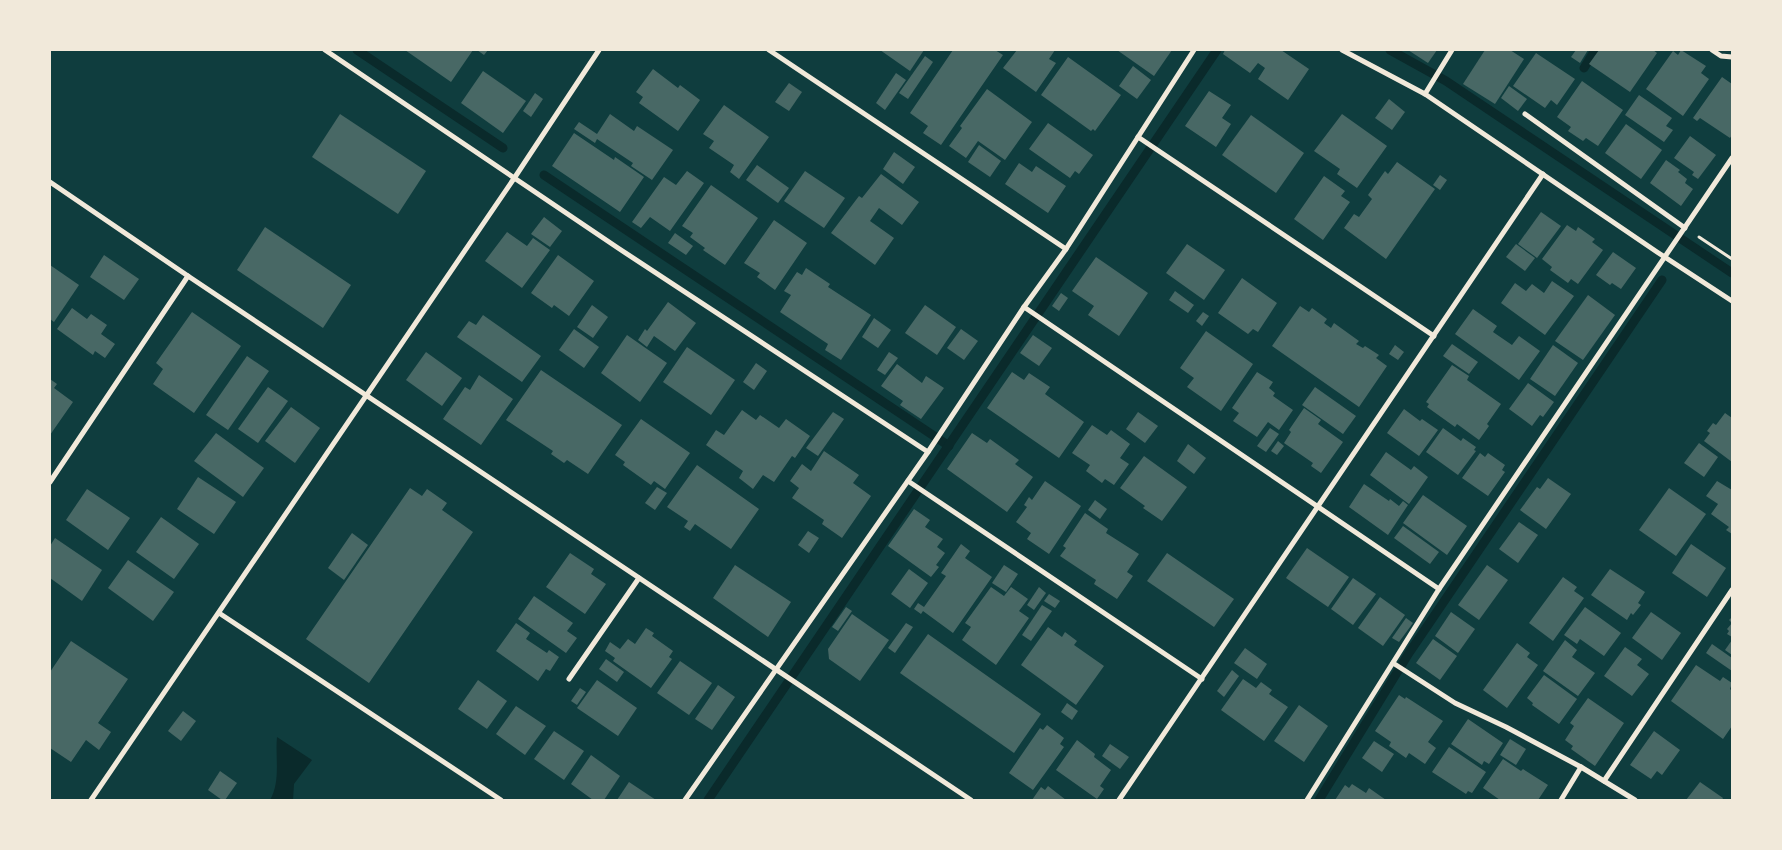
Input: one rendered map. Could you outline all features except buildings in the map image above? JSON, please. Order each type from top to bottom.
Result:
[{"type":"street","points":[[325,50],[634,258],[928,452]]},
{"type":"street","points":[[91,800],[515,177],[599,50]]},
{"type":"street","points":[[769,50],[1066,249]]},
{"type":"street","points":[[685,800],[908,481],[1024,307],[1066,249],[1194,50]]},
{"type":"street","points":[[1342,50],[1425,94],[1664,258],[1732,301]]},
{"type":"street","points":[[1425,94],[1452,50]]},
{"type":"street","points":[[1712,50],[1721,56],[1732,57]]},
{"type":"street","points":[[1524,114],[1683,230]]},
{"type":"street","points":[[1138,137],[1434,336]]},
{"type":"street","points":[[1307,800],[1439,589],[1732,158]]},
{"type":"street","points":[[1119,800],[1543,174]]},
{"type":"street","points":[[50,182],[971,800]]},
{"type":"street","points":[[50,482],[188,276]]},
{"type":"street","points":[[1024,307],[1439,589]]},
{"type":"street","points":[[908,481],[1202,679]]},
{"type":"street","points":[[569,679],[639,578]]},
{"type":"street","points":[[1604,781],[1732,590]]},
{"type":"street","points":[[219,612],[501,800]]},
{"type":"street","points":[[1393,663],[1455,703],[1506,727],[1635,800]]},
{"type":"street","points":[[1561,800],[1581,768]]},
{"type":"path","points":[[1683,230],[1732,259]]},
{"type":"water","points":[[277,737],[312,760],[294,784],[293,800],[270,800],[277,777]]},
{"type":"waterway","points":[[357,50],[503,148]]},
{"type":"waterway","points":[[708,800],[1217,50]]},
{"type":"waterway","points":[[1390,50],[1446,81],[1732,273]]},
{"type":"waterway","points":[[1584,68],[1595,50]]},
{"type":"waterway","points":[[544,175],[949,446]]},
{"type":"waterway","points":[[1319,800],[1409,653],[1662,280]]}]
